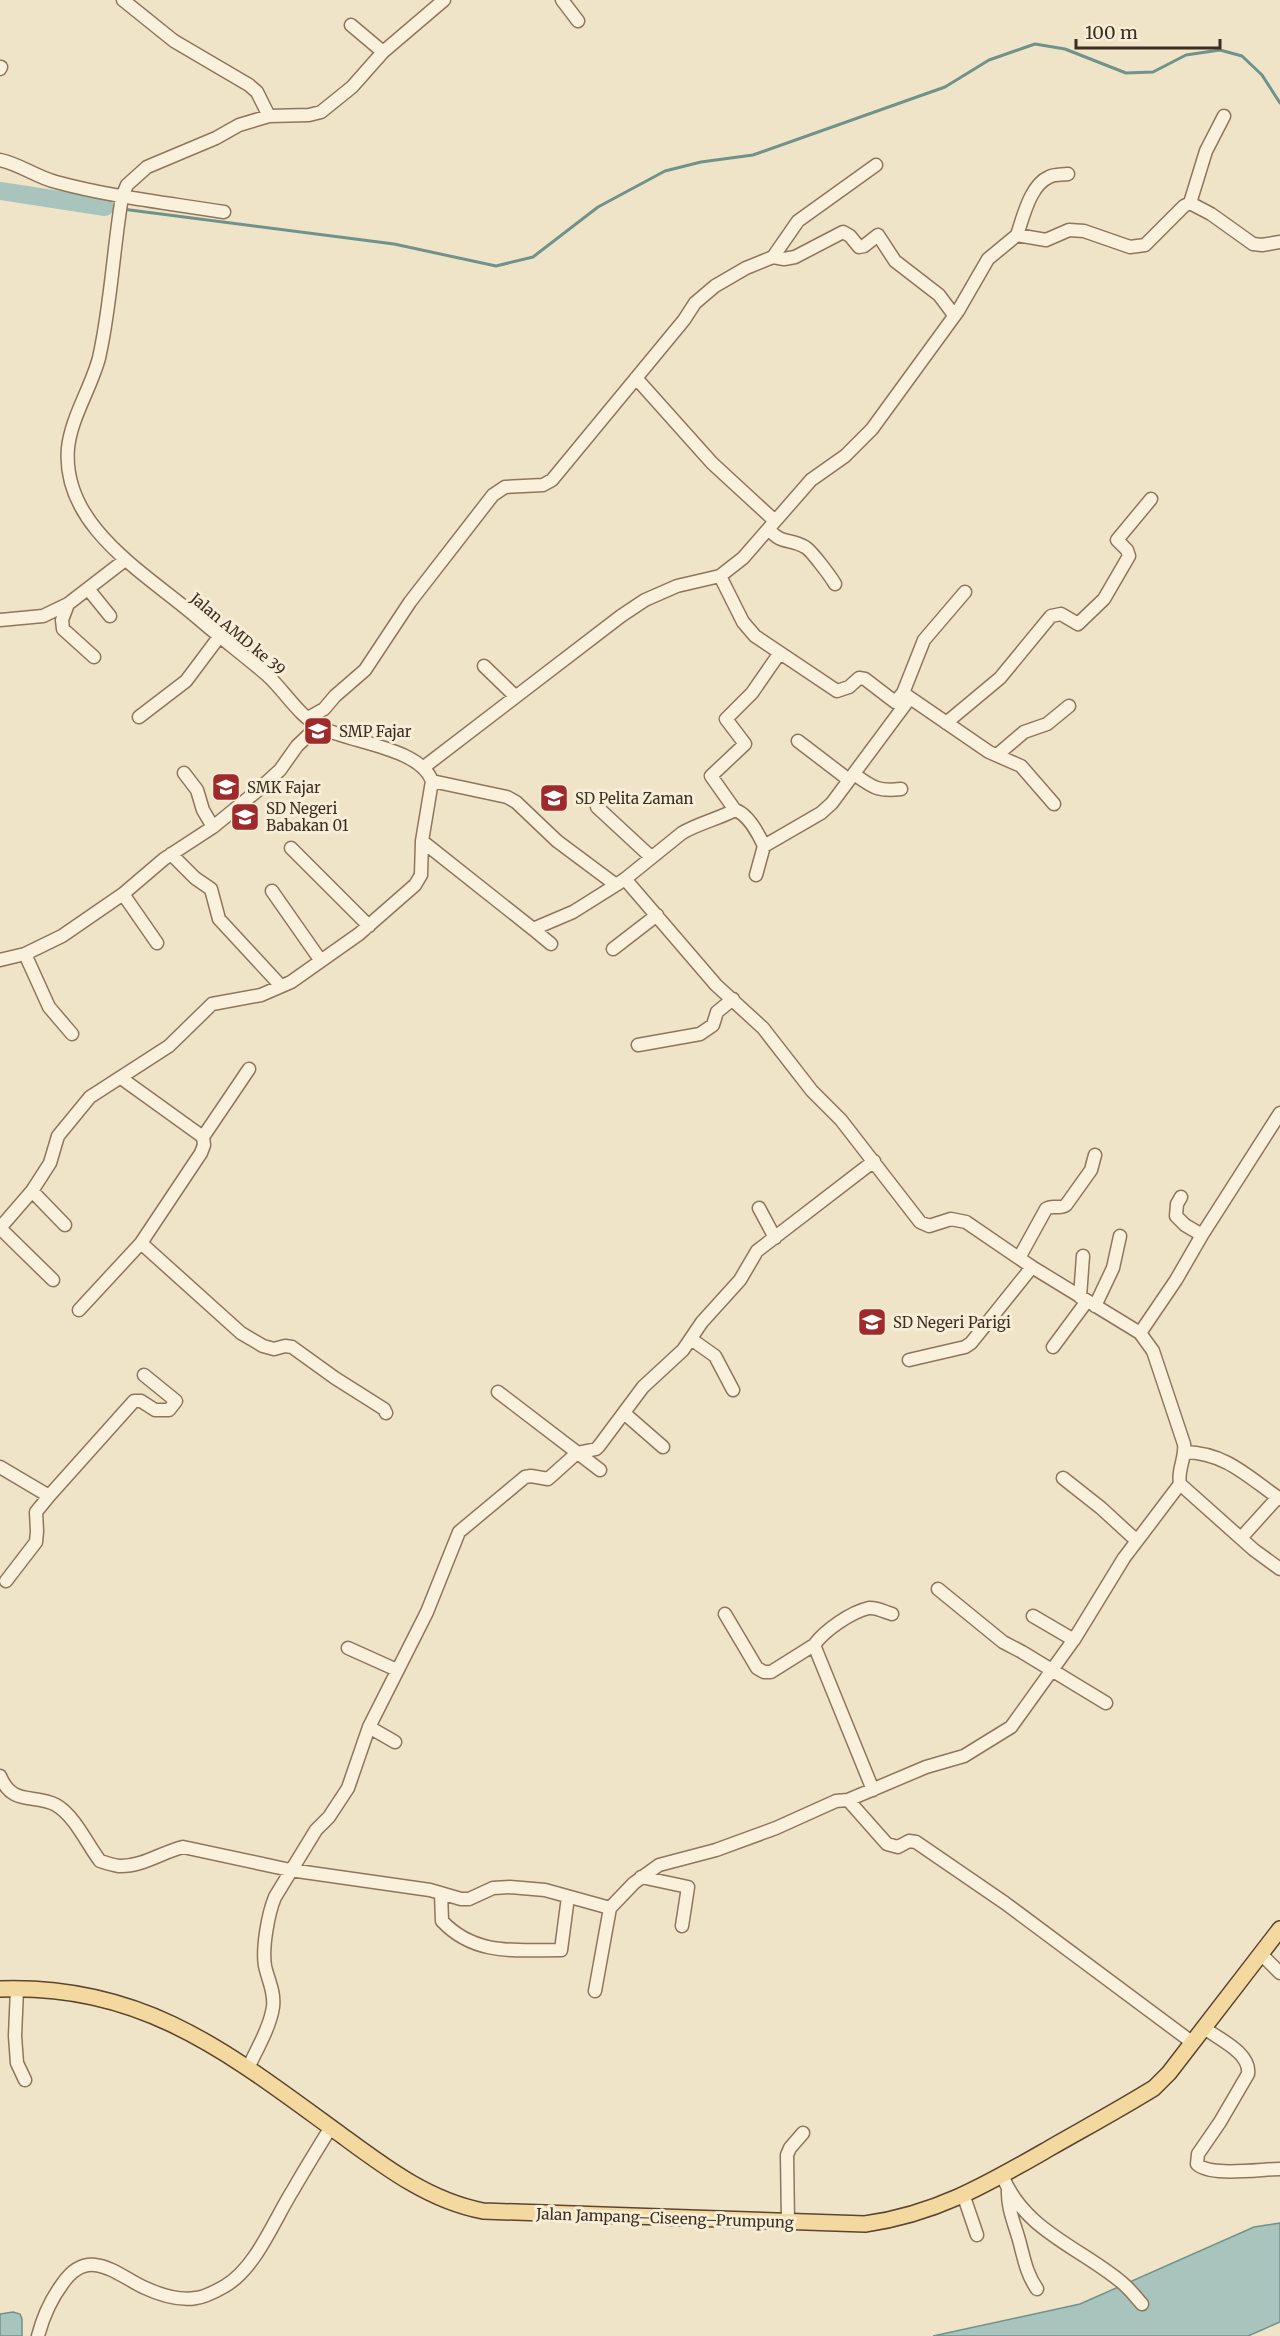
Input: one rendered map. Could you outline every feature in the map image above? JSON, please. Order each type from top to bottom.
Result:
[{"type":"main road","name":"Jalan Jampang–Ciseeng–Prumpung","points":[[0,1989],[77,1994],[123,2004],[151,2014],[196,2035],[248,2068],[382,2164],[435,2196],[471,2208],[483,2211],[865,2224],[889,2221],[931,2210],[963,2194],[1005,2182],[1154,2088],[1204,2028],[1280,1929]]},
{"type":"street","points":[[123,0],[174,41],[249,85],[257,92],[269,116]]},
{"type":"street","name":"Jalan AMD ke 39","points":[[432,781],[424,768],[411,757],[339,736],[313,722],[268,676],[125,560],[91,521],[72,483],[68,465],[70,437],[79,409],[91,385],[108,317],[118,221],[122,197],[127,185],[147,167],[216,138],[239,125],[269,116],[309,115],[321,112],[352,87],[383,52],[444,0]]},
{"type":"street","points":[[562,0],[578,21]]},
{"type":"street","points":[[351,25],[383,52]]},
{"type":"street","points":[[1017,235],[1046,240],[1069,230],[1084,231],[1130,247],[1145,245],[1190,203],[1206,151],[1224,116]]},
{"type":"street","points":[[0,160],[20,166],[50,180],[122,197],[224,212]]},
{"type":"street","points":[[773,257],[798,221],[876,165]]},
{"type":"street","points":[[424,768],[515,696],[645,600],[677,586],[720,576],[743,558],[811,480],[845,456],[872,429],[954,315],[988,259],[1017,235],[1040,183],[1050,176],[1068,174]]},
{"type":"street","points":[[1190,203],[1211,214],[1257,246],[1280,242]]},
{"type":"street","points":[[0,960],[25,954],[62,936],[123,894],[171,854],[213,827],[280,770],[313,722],[335,696],[365,670],[410,602],[493,495],[505,487],[543,485],[552,480],[684,320],[695,303],[716,286],[746,268],[773,257],[784,259],[795,257],[843,232],[850,236],[859,247],[864,246],[878,235],[895,261],[939,295],[954,315]]},
{"type":"street","points":[[636,378],[712,463],[772,525],[774,536],[781,541],[804,546],[835,584]]},
{"type":"street","points":[[946,723],[1000,678],[1051,616],[1061,614],[1078,624],[1104,599],[1129,556],[1127,550],[1117,540],[1151,499]]},
{"type":"street","points":[[0,620],[43,616],[69,604],[125,560]]},
{"type":"street","points":[[720,576],[743,622],[755,636],[778,654],[837,691],[849,687],[859,678],[865,679],[895,702],[906,695]]},
{"type":"street","points":[[89,590],[110,616]]},
{"type":"street","points":[[756,875],[764,846],[821,813],[851,777],[906,695],[924,640],[964,592]]},
{"type":"street","points":[[69,604],[62,620],[63,629],[94,657]]},
{"type":"street","points":[[139,717],[186,681],[219,637]]},
{"type":"street","points":[[764,846],[740,811],[735,810],[711,776],[746,744],[726,719],[752,693],[778,654]]},
{"type":"street","points":[[484,666],[515,696]]},
{"type":"street","points":[[906,695],[990,752],[1015,762],[1027,771],[1054,804]]},
{"type":"street","points":[[997,755],[1024,732],[1047,724],[1069,706]]},
{"type":"street","points":[[798,741],[851,777],[872,787],[881,791],[902,789]]},
{"type":"street","points":[[184,773],[197,790],[202,810],[213,827]]},
{"type":"street","points":[[53,1280],[0,1228],[32,1191],[50,1163],[58,1136],[64,1126],[90,1097],[169,1046],[212,1004],[261,995],[281,987],[369,926],[418,880],[422,867],[422,841],[432,781],[507,797],[516,802],[557,841],[620,882],[657,915],[716,985],[763,1028],[812,1091],[841,1120],[920,1222],[929,1226],[951,1219],[966,1222],[1032,1268],[1140,1333],[1153,1351],[1181,1432],[1185,1452],[1179,1473],[1180,1484],[1124,1558],[1074,1640],[1017,1719],[1003,1733],[964,1756],[926,1767],[848,1800],[836,1801],[776,1828],[716,1850],[658,1865],[641,1877],[610,1908],[595,1991]]},
{"type":"street","points":[[597,807],[651,857]]},
{"type":"street","points":[[533,929],[573,912],[620,882],[691,828],[735,810]]},
{"type":"street","points":[[422,841],[551,944]]},
{"type":"street","points":[[291,848],[369,926]]},
{"type":"street","points":[[171,854],[195,878],[211,889],[219,919],[281,987]]},
{"type":"street","points":[[272,891],[321,961]]},
{"type":"street","points":[[123,894],[156,944]]},
{"type":"street","points":[[613,949],[657,915]]},
{"type":"street","points":[[25,954],[49,1007],[72,1034]]},
{"type":"street","points":[[638,1045],[700,1034],[713,1025],[716,1014],[733,999]]},
{"type":"street","points":[[79,1310],[141,1243],[201,1153],[204,1145],[203,1137],[249,1069]]},
{"type":"street","points":[[121,1078],[203,1137]]},
{"type":"street","points":[[1140,1333],[1176,1280],[1202,1234],[1280,1113]]},
{"type":"street","points":[[1018,1258],[1046,1209],[1050,1206],[1066,1205],[1092,1170],[1095,1155]]},
{"type":"street","points":[[248,2068],[273,2008],[273,1995],[265,1965],[270,1908],[290,1870],[316,1830],[329,1817],[345,1794],[369,1727],[428,1612],[456,1538],[463,1527],[484,1514],[525,1477],[548,1479],[577,1453],[596,1449],[647,1382],[673,1360],[740,1280],[753,1256],[874,1161]]},
{"type":"street","points":[[32,1191],[65,1225]]},
{"type":"street","points":[[1181,1197],[1177,1204],[1176,1215],[1185,1225],[1202,1234]]},
{"type":"street","points":[[759,1208],[775,1238]]},
{"type":"street","points":[[1053,1347],[1113,1268],[1120,1236]]},
{"type":"street","points":[[141,1243],[241,1333],[271,1348],[292,1347],[384,1409],[386,1413]]},
{"type":"street","points":[[1083,1256],[1087,1301]]},
{"type":"street","points":[[909,1360],[955,1350],[971,1343],[1032,1268]]},
{"type":"street","points":[[690,1339],[715,1356],[733,1390]]},
{"type":"street","points":[[6,1581],[36,1542],[38,1532],[36,1512],[134,1401],[141,1401],[158,1410],[169,1410],[176,1401],[144,1375]]},
{"type":"street","points":[[498,1392],[600,1470]]},
{"type":"street","points":[[624,1413],[663,1447]]},
{"type":"street","points":[[1185,1452],[1206,1453],[1225,1461],[1279,1498],[1241,1538]]},
{"type":"street","points":[[0,1467],[48,1496]]},
{"type":"street","points":[[1063,1478],[1101,1508],[1137,1542]]},
{"type":"street","points":[[1180,1484],[1280,1569]]},
{"type":"street","points":[[938,1589],[1003,1642],[1106,1703]]},
{"type":"street","points":[[725,1614],[757,1668],[764,1672],[771,1672],[814,1645],[821,1635],[837,1624],[868,1608],[892,1614]]},
{"type":"street","points":[[1034,1616],[1074,1640]]},
{"type":"street","points":[[814,1645],[873,1790]]},
{"type":"street","points":[[348,1648],[397,1670]]},
{"type":"street","points":[[369,1727],[395,1742]]},
{"type":"street","points":[[0,1776],[8,1790],[22,1799],[46,1802],[64,1811],[100,1862],[119,1866],[144,1862],[168,1850],[183,1847],[290,1870],[441,1893],[465,1900],[493,1888],[510,1887],[545,1890],[610,1908]]},
{"type":"street","points":[[848,1800],[886,1844],[898,1847],[909,1841],[916,1842],[1014,1910],[1192,2043]]},
{"type":"street","points":[[641,1877],[688,1887],[682,1926]]},
{"type":"street","points":[[441,1893],[442,1921],[450,1929],[470,1942],[491,1949],[520,1950],[561,1950],[568,1897]]},
{"type":"street","points":[[1261,1954],[1280,1972]]},
{"type":"street","points":[[17,1989],[16,2063],[25,2080]]},
{"type":"street","points":[[1204,2028],[1242,2056],[1249,2067],[1248,2074],[1198,2154],[1197,2164],[1204,2169],[1218,2172],[1280,2169]]},
{"type":"street","points":[[38,2336],[43,2319],[57,2290],[71,2273],[84,2266],[95,2264],[104,2266],[145,2288],[182,2298],[205,2296],[234,2280],[253,2259],[331,2127]]},
{"type":"street","points":[[789,2223],[787,2155],[803,2133]]},
{"type":"street","points":[[1005,2182],[1037,2225],[1119,2280],[1142,2304]]},
{"type":"street","points":[[1005,2182],[1009,2210],[1019,2239],[1025,2269],[1037,2289]]},
{"type":"street","points":[[963,2194],[977,2235]]},
{"type":"water","points":[[1280,2223],[1280,2322],[1248,2336],[933,2336],[1080,2304],[1254,2227]]},
{"type":"water","points":[[13,2312],[20,2314],[22,2319],[22,2336],[0,2336],[0,2314]]},
{"type":"waterway","points":[[122,209],[394,244],[496,266],[533,257],[598,207],[665,171],[701,162],[753,155],[945,87],[989,60],[1035,44],[1065,49],[1126,73],[1153,72],[1186,55],[1220,50],[1242,56],[1262,75],[1280,103]]},
{"type":"waterway","points":[[0,191],[105,207]]},
{"type":"waterway","points":[[105,207],[115,209]]},
{"type":"place","name":"SMP Fajar","points":[[318,731]]},
{"type":"place","name":"SMK Fajar","points":[[226,787]]},
{"type":"place","name":"SD Pelita Zaman","points":[[554,798]]},
{"type":"place","name":"SD Negeri Babakan 01","points":[[245,817]]},
{"type":"place","name":"SD Negeri Parigi","points":[[872,1322]]}]
